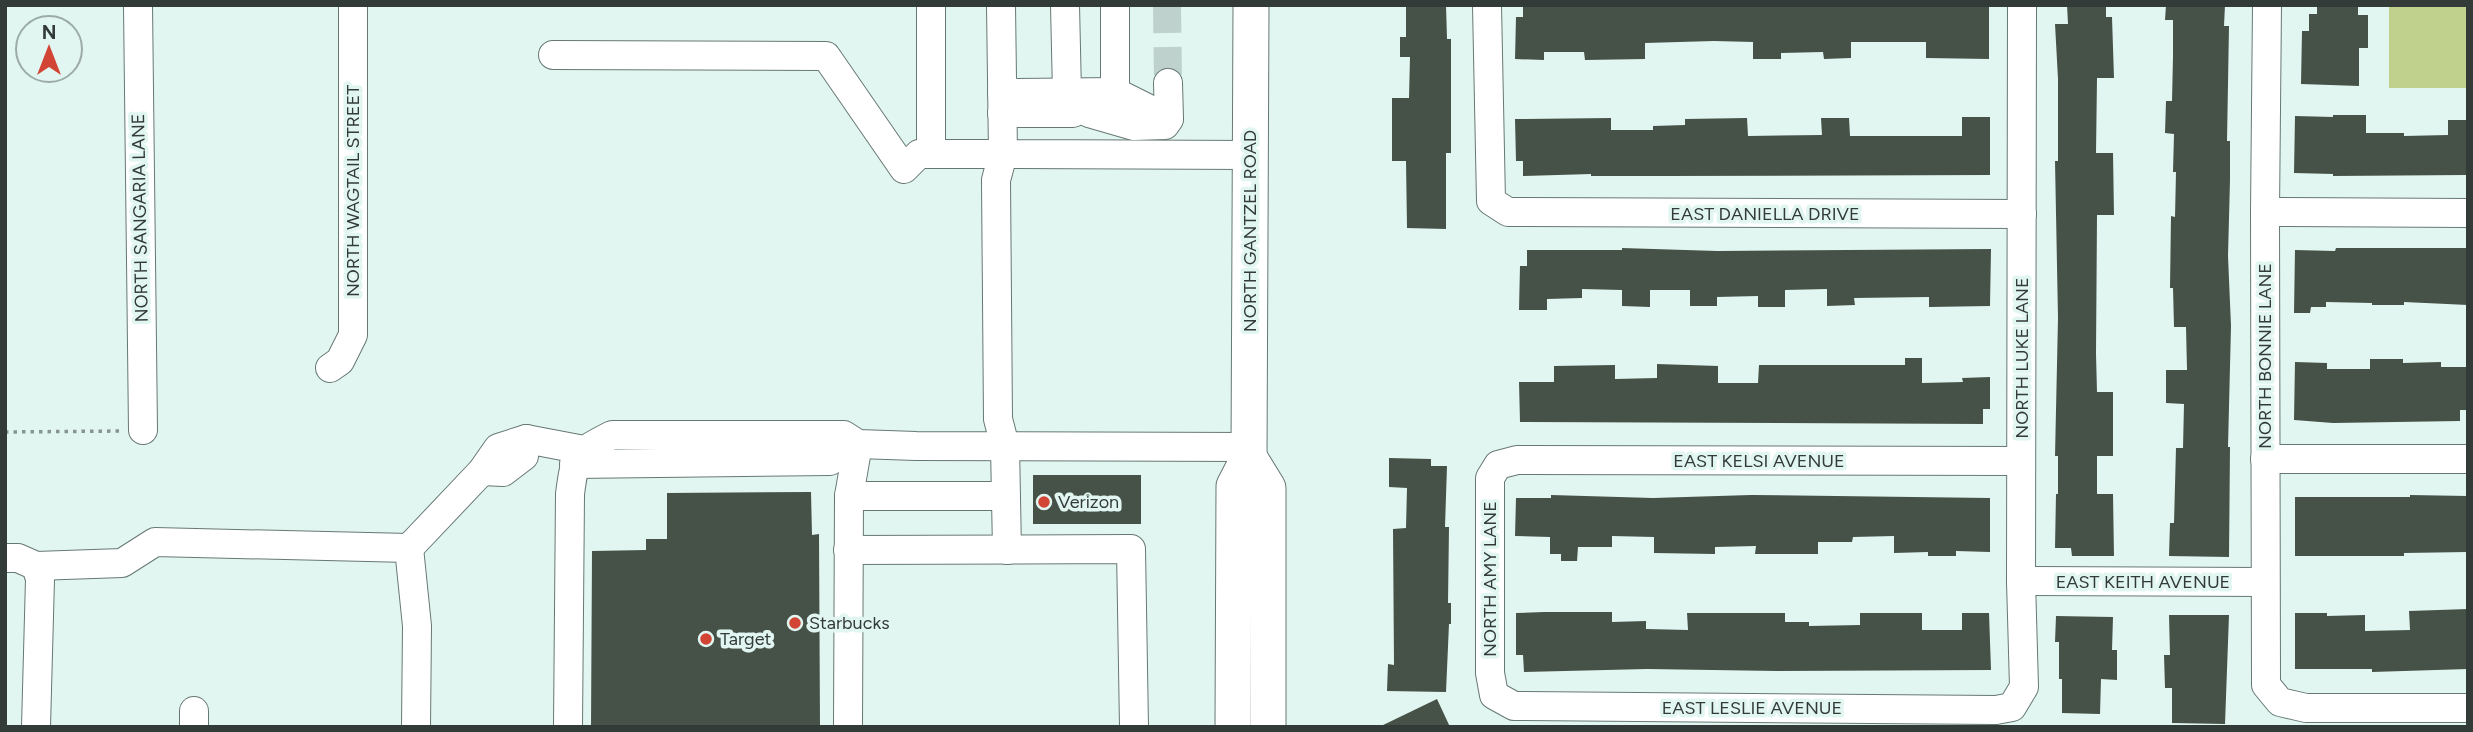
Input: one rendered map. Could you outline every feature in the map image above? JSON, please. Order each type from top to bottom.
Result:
[{"type":"main road","name":"NORTH GANTZEL ROAD","points":[[1233,727],[1234,486],[1249,452],[1251,5]]},
{"type":"main road","points":[[1249,452],[1268,488],[1268,727]]},
{"type":"street","name":"NORTH SANGARIA LANE","points":[[138,5],[143,430]]},
{"type":"street","name":"NORTH WAGTAIL STREET","points":[[330,368],[340,361],[353,335],[353,5]]},
{"type":"street","points":[[931,5],[931,154]]},
{"type":"street","points":[[1001,5],[1003,154],[996,180],[998,419],[1005,446],[1007,550]]},
{"type":"street","points":[[1065,5],[1076,106]]},
{"type":"street","points":[[1115,5],[1115,92]]},
{"type":"street","name":"EAST DANIELLA DRIVE","points":[[1488,5],[1491,201],[1508,212],[2022,214]]},
{"type":"street","name":"NORTH LUKE LANE","points":[[2012,707],[2024,687],[2021,581],[2022,5]]},
{"type":"street","name":"NORTH BONNIE LANE","points":[[2267,5],[2266,685],[2280,702],[2306,708],[2468,708]]},
{"type":"street","points":[[553,55],[826,56],[904,169],[919,154],[1250,155]]},
{"type":"street","points":[[1002,103],[1076,106],[1134,126],[1165,125],[1169,119],[1168,83]]},
{"type":"street","points":[[1076,106],[1115,92],[1169,119]]},
{"type":"street","points":[[2265,212],[2468,213]]},
{"type":"street","points":[[5,558],[18,558],[36,566],[122,563],[155,542],[409,548],[482,471],[503,472],[524,456],[526,439],[579,457],[830,461],[858,444],[1249,452]]},
{"type":"street","points":[[848,727],[849,496],[858,444]]},
{"type":"street","points":[[568,727],[570,494],[579,457]]},
{"type":"street","points":[[2265,459],[2468,459]]},
{"type":"street","name":"EAST KELSI AVENUE","points":[[1498,465],[1517,460],[2021,461]]},
{"type":"street","name":"NORTH AMY LANE","points":[[1494,695],[1490,673],[1490,478],[1498,465]]},
{"type":"street","points":[[849,496],[1005,496]]},
{"type":"street","points":[[409,548],[417,626],[416,727]]},
{"type":"street","points":[[848,550],[1131,549],[1134,727]]},
{"type":"street","points":[[36,566],[40,579],[36,727]]},
{"type":"street","name":"EAST KEITH AVENUE","points":[[2021,581],[2265,582]]},
{"type":"street","name":"EAST LESLIE AVENUE","points":[[1494,695],[1514,706],[1982,710],[2012,707]]},
{"type":"path","points":[[5,432],[143,430]]},
{"type":"green space","points":[[2389,5],[2468,5],[2468,88],[2389,88]]},
{"type":"building","points":[[1406,5],[1446,5],[1447,39],[1451,39],[1451,153],[1446,153],[1446,229],[1407,228],[1406,161],[1392,161],[1392,98],[1409,98],[1410,57],[1400,57],[1400,37],[1406,37]]},
{"type":"building","points":[[1523,5],[1989,5],[1989,59],[1926,58],[1926,42],[1851,42],[1851,58],[1824,59],[1823,52],[1781,53],[1781,59],[1753,59],[1753,42],[1714,41],[1645,43],[1645,59],[1585,60],[1584,52],[1544,52],[1544,60],[1515,59],[1516,17],[1523,17]]},
{"type":"building","points":[[2067,5],[2106,5],[2106,17],[2112,17],[2114,78],[2097,78],[2096,153],[2113,153],[2114,215],[2097,215],[2096,354],[2097,392],[2113,392],[2113,456],[2097,456],[2097,494],[2113,494],[2114,556],[2072,556],[2071,548],[2055,548],[2058,494],[2058,456],[2055,456],[2058,318],[2055,161],[2058,161],[2058,79],[2055,24],[2068,24]]},
{"type":"building","points":[[2166,5],[2225,5],[2224,26],[2229,26],[2229,557],[2169,556],[2170,523],[2174,523],[2176,448],[2183,448],[2184,404],[2166,403],[2166,370],[2187,370],[2186,327],[2174,327],[2173,288],[2170,288],[2171,216],[2175,217],[2176,172],[2173,172],[2174,134],[2165,133],[2166,101],[2172,101],[2173,57],[2173,20],[2165,20]]},
{"type":"building","points":[[2317,5],[2358,5],[2358,15],[2368,15],[2368,48],[2359,48],[2359,86],[2301,84],[2302,31],[2309,31],[2309,14],[2317,14]]},
{"type":"building","points":[[2366,115],[2366,133],[2404,133],[2404,136],[2448,135],[2448,120],[2468,120],[2466,175],[2333,176],[2294,173],[2295,116]]},
{"type":"building","points":[[1962,117],[1990,117],[1990,175],[1523,176],[1523,161],[1516,161],[1515,119],[1611,118],[1611,130],[1653,130],[1653,126],[1685,125],[1685,119],[1747,118],[1748,136],[1822,135],[1821,118],[1849,118],[1850,136],[1962,136]]},
{"type":"building","points":[[1622,248],[1717,251],[1991,249],[1990,306],[1929,307],[1929,297],[1854,298],[1855,305],[1827,306],[1827,289],[1785,290],[1785,307],[1758,307],[1758,296],[1717,297],[1717,306],[1690,306],[1690,290],[1650,290],[1650,307],[1622,306],[1622,290],[1582,289],[1582,298],[1547,299],[1547,310],[1519,310],[1520,266],[1527,266],[1527,250]]},
{"type":"building","points":[[2336,248],[2468,248],[2468,305],[2326,302],[2326,307],[2311,307],[2310,313],[2294,313],[2295,250],[2335,251]]},
{"type":"building","points":[[1905,358],[1922,358],[1922,383],[1963,382],[1962,378],[1990,377],[1990,409],[1983,409],[1983,424],[1520,422],[1519,382],[1554,382],[1554,366],[1615,365],[1615,379],[1657,378],[1657,364],[1718,366],[1718,383],[1758,383],[1759,365],[1905,365]]},
{"type":"building","points":[[2370,359],[2403,359],[2403,363],[2441,362],[2441,367],[2468,367],[2468,410],[2460,410],[2460,421],[2333,423],[2294,420],[2295,362],[2327,363],[2327,369],[2370,369]]},
{"type":"building","points":[[1389,458],[1431,459],[1431,466],[1447,466],[1445,527],[1449,527],[1448,603],[1451,603],[1451,624],[1446,692],[1387,691],[1388,664],[1394,665],[1393,529],[1406,528],[1407,488],[1389,487]]},
{"type":"building","points":[[1033,475],[1141,475],[1141,524],[1033,524]]},
{"type":"building","name":"Target","points":[[811,492],[812,535],[819,534],[820,727],[591,727],[592,551],[646,550],[646,539],[667,539],[667,493]]},
{"type":"building","points":[[1551,495],[1653,498],[1751,495],[1990,498],[1990,552],[1956,551],[1956,556],[1928,556],[1928,552],[1894,553],[1894,536],[1853,537],[1852,542],[1818,542],[1818,554],[1755,554],[1756,546],[1715,547],[1715,554],[1654,553],[1654,537],[1612,536],[1612,547],[1578,547],[1577,561],[1561,561],[1561,554],[1550,554],[1550,537],[1515,536],[1516,498],[1551,498]]},
{"type":"building","points":[[2468,496],[2468,552],[2404,553],[2404,556],[2295,556],[2295,497]]},
{"type":"building","points":[[2468,609],[2468,669],[2372,672],[2372,669],[2295,669],[2295,613],[2365,615],[2365,631],[2410,630],[2409,611]]},
{"type":"building","points":[[1612,612],[1612,622],[1646,621],[1646,629],[1688,630],[1687,613],[1785,613],[1785,622],[1809,622],[1809,626],[1860,625],[1860,613],[1922,613],[1922,630],[1962,630],[1962,613],[1989,613],[1991,670],[1647,669],[1524,672],[1523,655],[1516,655],[1516,613]]},
{"type":"building","points":[[2169,615],[2229,615],[2225,724],[2172,723],[2172,688],[2165,688],[2164,655],[2170,655]]},
{"type":"building","points":[[2056,616],[2113,617],[2112,650],[2117,650],[2117,680],[2101,679],[2100,714],[2062,713],[2059,642],[2055,642]]},
{"type":"building","points":[[1437,699],[1450,727],[1379,727]]},
{"type":"tunnel","points":[[1167,5],[1168,83]]},
{"type":"place","name":"Verizon","points":[[1044,502]]},
{"type":"place","name":"Starbucks","points":[[795,623]]},
{"type":"place","name":"Target","points":[[706,639]]}]
